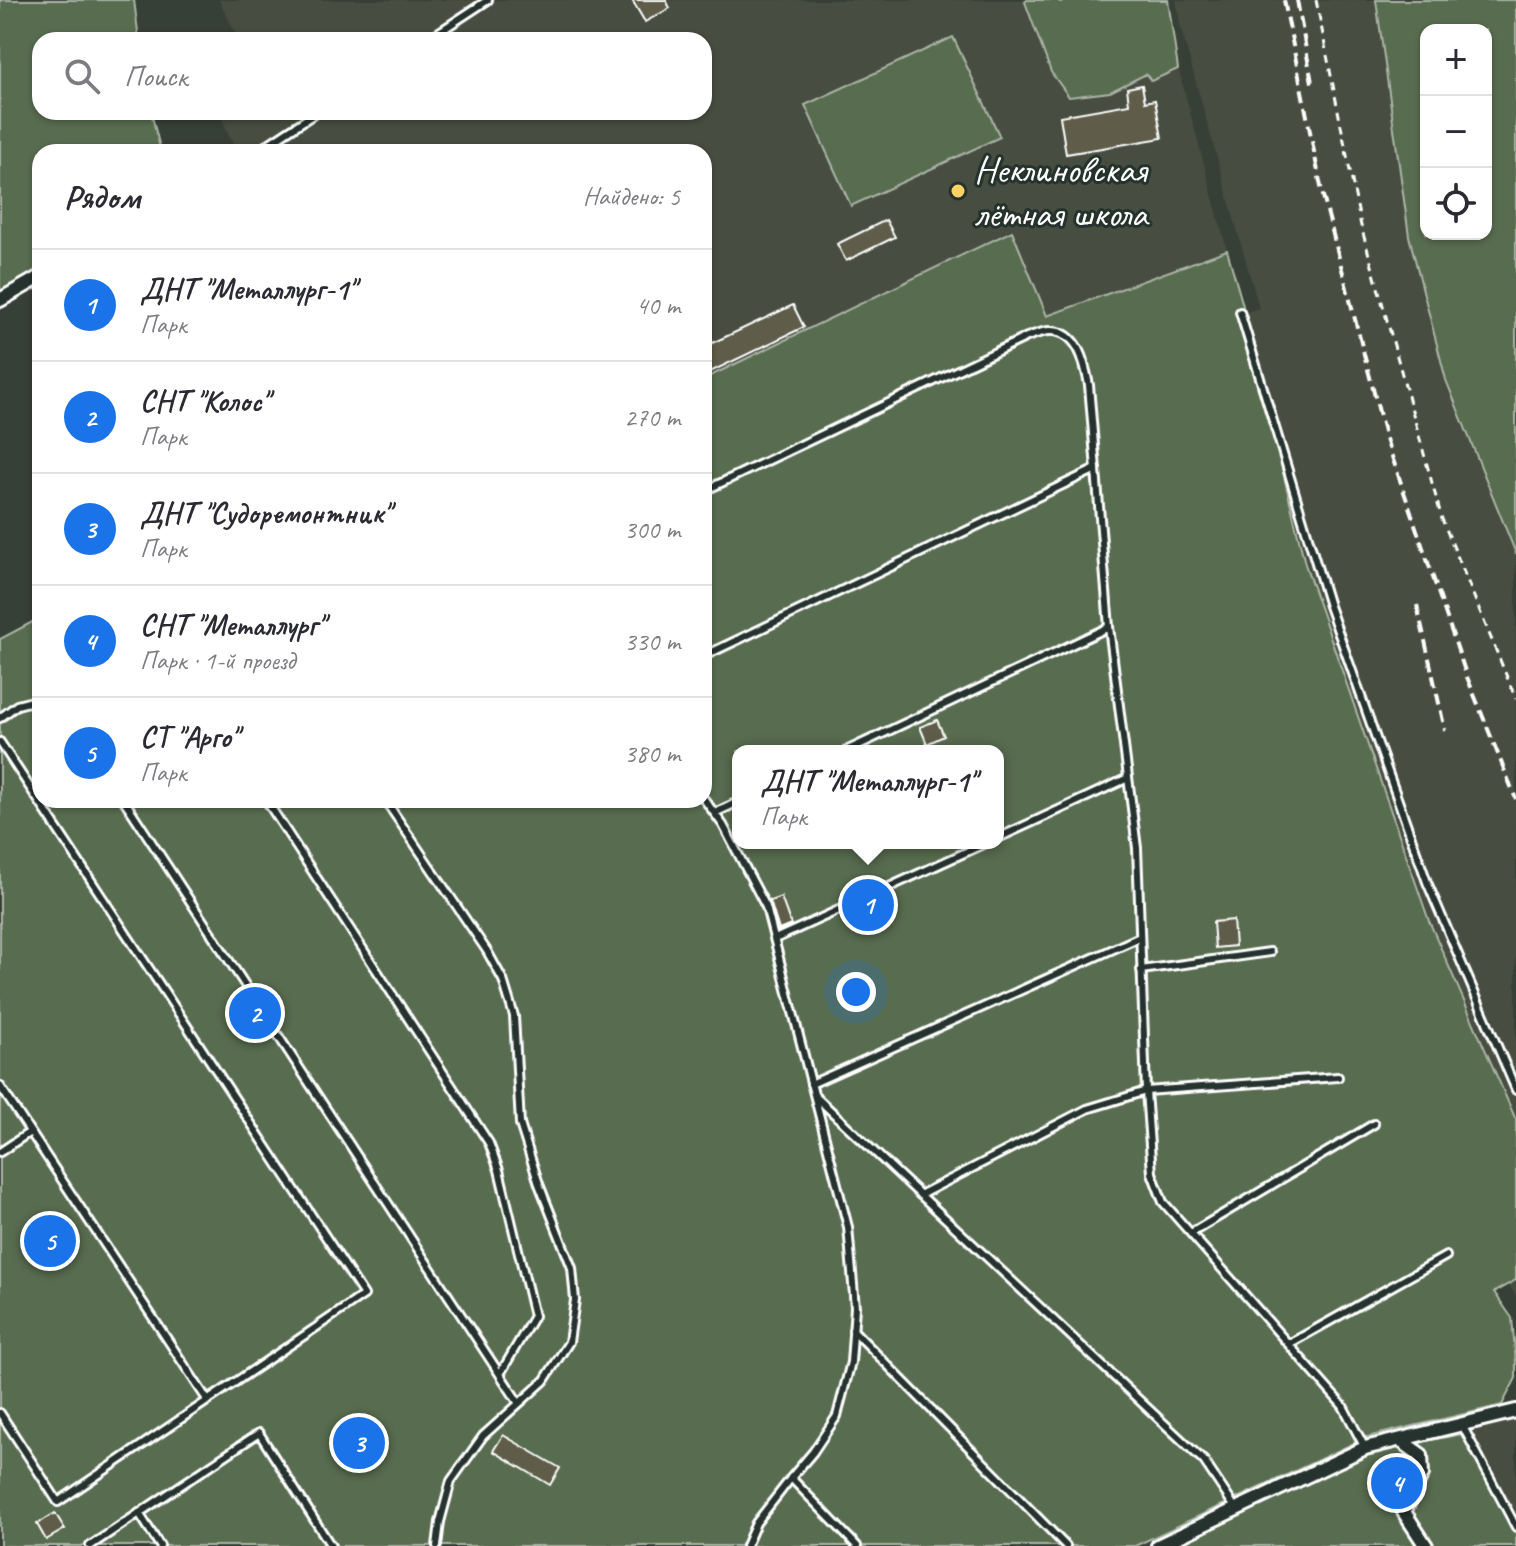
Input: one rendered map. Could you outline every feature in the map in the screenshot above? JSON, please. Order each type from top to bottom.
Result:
[{"type":"street","points":[[0,300],[32,282]]},
{"type":"street","points":[[1158,1546],[1365,1448],[1516,1411]]},
{"type":"street","points":[[1400,1440],[1421,1455],[1422,1474],[1404,1512],[1426,1546]]},
{"type":"lane","points":[[439,32],[488,0]]},
{"type":"lane","points":[[268,144],[305,120]]},
{"type":"lane","points":[[1240,312],[1339,635],[1427,882],[1516,1090]]},
{"type":"lane","points":[[712,487],[1027,337],[1050,330],[1066,335],[1083,356],[1089,385],[1109,627],[1137,848],[1152,1173],[1163,1202],[1343,1406],[1365,1448]]},
{"type":"lane","points":[[712,652],[1096,469]]},
{"type":"lane","points":[[859,745],[1109,627]]},
{"type":"lane","points":[[0,718],[17,705],[32,701]]},
{"type":"lane","points":[[0,742],[32,791]]},
{"type":"lane","points":[[1004,835],[1128,778]]},
{"type":"lane","points":[[715,813],[732,805]]},
{"type":"lane","points":[[0,1413],[58,1502],[364,1295],[43,808]]},
{"type":"lane","points":[[129,808],[518,1402]]},
{"type":"lane","points":[[271,808],[489,1143],[499,1170],[534,1316],[500,1374]]},
{"type":"lane","points":[[390,808],[487,951],[503,980],[514,1016],[520,1124],[539,1184],[572,1268],[575,1300],[569,1342],[544,1381],[483,1436],[451,1481],[437,1546]]},
{"type":"lane","points":[[711,808],[732,842]]},
{"type":"lane","points":[[736,849],[766,907],[775,939],[848,1227],[855,1307],[851,1362],[837,1416],[813,1452],[756,1523],[746,1546]]},
{"type":"lane","points":[[775,939],[973,849]]},
{"type":"lane","points":[[811,1084],[1140,937]]},
{"type":"lane","points":[[1141,970],[1270,952]]},
{"type":"lane","points":[[920,1195],[1087,1109],[1146,1091],[1338,1077]]},
{"type":"lane","points":[[0,1086],[208,1401]]},
{"type":"lane","points":[[815,1096],[1204,1461],[1236,1509]]},
{"type":"lane","points":[[1191,1233],[1374,1124]]},
{"type":"lane","points":[[0,1152],[30,1132]]},
{"type":"lane","points":[[1289,1344],[1446,1256]]},
{"type":"lane","points":[[853,1330],[1066,1546]]},
{"type":"lane","points":[[1462,1425],[1516,1527]]},
{"type":"lane","points":[[90,1546],[259,1433],[331,1546]]},
{"type":"lane","points":[[791,1478],[857,1546]]},
{"type":"lane","points":[[139,1513],[160,1546]]},
{"type":"path","points":[[1316,0],[1361,226],[1442,519],[1516,699]]},
{"type":"shaded area","name":"Неклиновская лётная школа","points":[[219,0],[1160,0],[1227,250],[1046,316],[1011,231],[712,375],[712,144],[233,144],[222,120],[712,120],[712,32],[235,32]]},
{"type":"shaded area","points":[[1176,0],[1516,0],[1516,1296],[1390,1111],[1188,331],[1259,308],[1181,29]]},
{"type":"shaded area","points":[[1516,1415],[1516,1524],[1505,1510],[1488,1466],[1469,1433]]},
{"type":"green space","points":[[0,0],[134,0],[138,32],[32,32],[32,120],[153,120],[159,144],[32,144],[32,282],[0,296]]},
{"type":"green space","points":[[1168,0],[1178,69],[1151,81],[1146,74],[1110,92],[1069,97],[1051,72],[1025,2]]},
{"type":"green space","points":[[1376,0],[1516,0],[1516,554],[1446,380],[1409,236]]},
{"type":"green space","points":[[953,37],[1000,137],[851,206],[805,105]]},
{"type":"green space","points":[[1012,231],[1047,316],[1227,250],[1305,564],[1429,921],[1516,1120],[1516,1280],[1494,1292],[1512,1318],[1516,1378],[1502,1405],[1367,1437],[1135,1546],[0,1546],[0,639],[32,622],[32,808],[712,808],[712,375]]},
{"type":"green space","points":[[1468,1433],[1516,1527],[1516,1546],[1173,1546],[1244,1514],[1361,1453]]},
{"type":"building","points":[[632,0],[666,0],[670,8],[645,22]]},
{"type":"building","points":[[1142,85],[1145,102],[1155,100],[1162,138],[1066,154],[1060,116],[1129,104],[1127,88]]},
{"type":"building","points":[[886,220],[895,237],[846,261],[837,244]]},
{"type":"building","points":[[793,305],[804,327],[712,371],[712,343]]},
{"type":"building","points":[[937,720],[944,736],[927,744],[920,727]]},
{"type":"building","points":[[781,897],[791,925],[779,930],[770,901]]},
{"type":"building","points":[[1233,920],[1235,946],[1215,948],[1213,922]]},
{"type":"building","points":[[503,1435],[560,1468],[550,1485],[493,1451]]},
{"type":"building","points":[[55,1513],[65,1529],[46,1540],[37,1524]]},
{"type":"railway","points":[[1284,0],[1322,192],[1386,439],[1467,677],[1516,799]]},
{"type":"railway","points":[[1297,0],[1313,88]]},
{"type":"railway","points":[[1417,605],[1445,730]]},
{"type":"place","name":"Неклиновская лётная школа","points":[[958,191]]},
{"type":"place","name":"ДНТ \"Металлург-1\"","points":[[868,905]]},
{"type":"place","name":"СНТ \"Колос\"","points":[[255,1013]]},
{"type":"place","name":"СТ \"Арго\"","points":[[50,1241]]},
{"type":"place","name":"ДНТ \"Судоремонтник\"","points":[[359,1443]]},
{"type":"place","name":"СНТ \"Металлург\"","points":[[1397,1483]]}]
